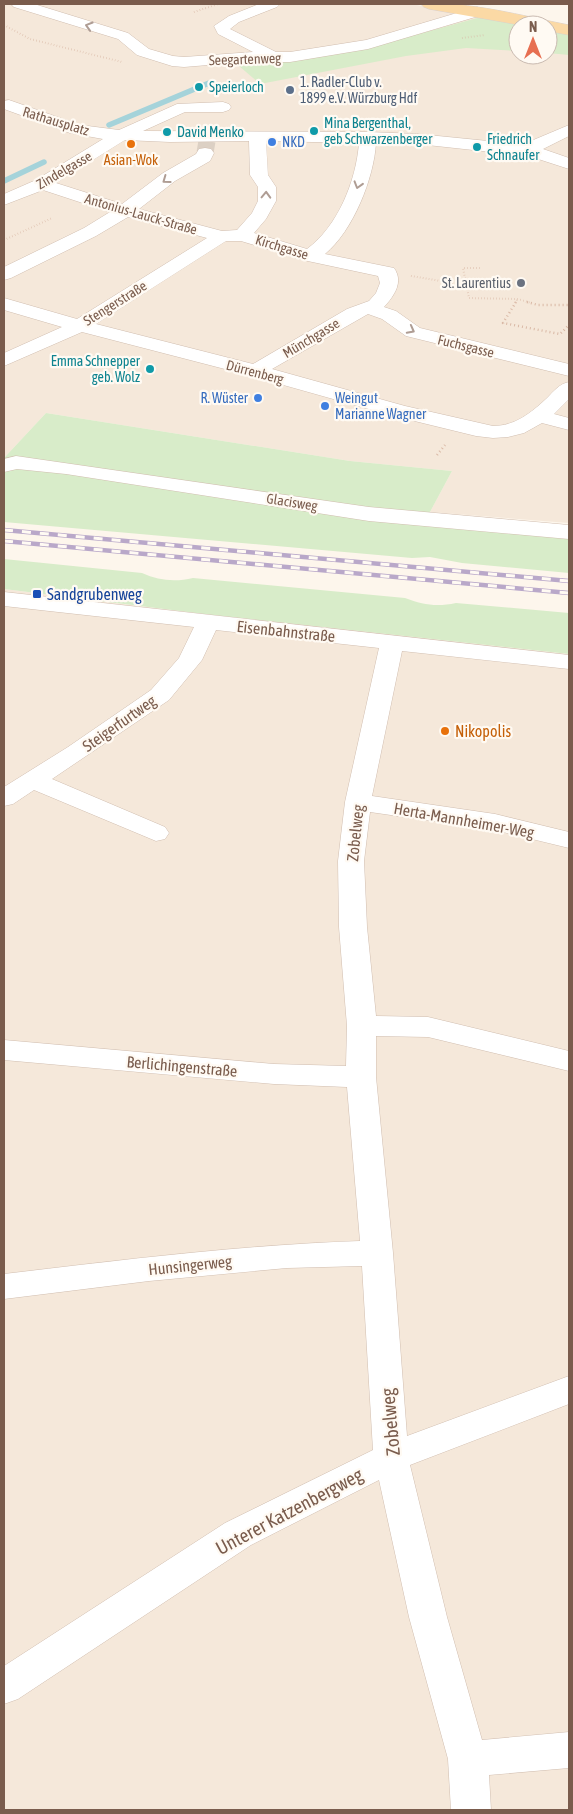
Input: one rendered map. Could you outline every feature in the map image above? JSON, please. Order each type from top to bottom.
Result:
[{"type":"main road","points":[[424,6],[508,18]]},
{"type":"street","name":"Seegartenweg","points":[[19,4],[123,36],[143,52],[172,61],[184,62],[244,57],[290,57],[368,44],[477,12]]},
{"type":"street","points":[[272,4],[234,19],[222,26],[223,32],[276,58]]},
{"type":"street","points":[[424,6],[456,18]]},
{"type":"street","points":[[10,22],[42,12]]},
{"type":"street","points":[[54,31],[101,44],[134,44]]},
{"type":"street","name":"Rathausplatz","points":[[4,122],[6,102],[76,130],[121,135],[207,143],[257,136],[418,139],[532,151],[569,164]]},
{"type":"street","name":"Zindelgasse","points":[[4,200],[42,184],[121,135],[151,120],[183,107],[223,107]]},
{"type":"street","points":[[532,151],[537,145],[569,130]]},
{"type":"street","name":"Kirchgasse","points":[[257,136],[259,175],[267,187],[267,201],[260,215],[242,234],[310,256],[387,272],[389,283],[385,294],[376,305],[368,308]]},
{"type":"street","points":[[310,256],[321,250],[339,227],[358,188],[368,145],[368,137]]},
{"type":"street","points":[[4,274],[90,232],[125,211],[169,177],[204,157],[207,143]]},
{"type":"street","name":"Antonius-Lauck-Straße","points":[[42,184],[125,211],[222,236],[242,234]]},
{"type":"street","name":"Stengerstraße","points":[[4,360],[78,326],[222,236]]},
{"type":"street","name":"Dürrenberg","points":[[4,304],[78,326],[479,430],[508,431],[540,416]]},
{"type":"street","name":"Fuchsgasse","points":[[368,308],[389,315],[413,332],[569,370]]},
{"type":"street","name":"Münchgasse","points":[[256,371],[354,313],[368,308]]},
{"type":"street","points":[[540,416],[569,388]]},
{"type":"street","points":[[540,416],[569,424]]},
{"type":"street","name":"Glacisweg","points":[[8,462],[369,514],[569,532]]},
{"type":"street","name":"Eisenbahnstraße","points":[[4,599],[569,662]]},
{"type":"street","name":"Steigerfurtweg","points":[[4,798],[77,752],[160,695],[190,660],[208,622]]},
{"type":"street","name":"Zobelweg","points":[[392,643],[358,802],[351,861],[353,927],[362,1026],[361,1077],[377,1253],[391,1457],[428,1617],[468,1759],[471,1810]]},
{"type":"street","points":[[33,780],[156,833]]},
{"type":"street","name":"Herta-Mannheimer-Weg","points":[[358,802],[495,822],[569,840]]},
{"type":"street","points":[[362,1026],[428,1027],[569,1061]]},
{"type":"street","name":"Berlichingenstraße","points":[[4,1050],[274,1074],[361,1077]]},
{"type":"street","name":"Hunsingerweg","points":[[4,1287],[149,1269],[277,1256],[377,1253]]},
{"type":"street","name":"Unterer Katzenbergweg","points":[[4,1687],[238,1534],[391,1457],[569,1390]]},
{"type":"street","points":[[468,1759],[569,1750]]},
{"type":"path","points":[[194,12],[218,4]]},
{"type":"path","points":[[10,22],[30,39],[123,62]]},
{"type":"path","points":[[4,240],[52,218]]},
{"type":"path","points":[[480,268],[463,268],[469,298],[518,299],[538,305],[569,306]]},
{"type":"path","points":[[412,276],[465,285]]},
{"type":"path","points":[[518,299],[503,323],[560,334],[569,325]]},
{"type":"path","points":[[437,455],[445,445]]},
{"type":"shaded area","points":[[4,4],[412,4],[508,24],[508,65],[558,65],[558,34],[569,36],[569,523],[430,512],[452,471],[350,461],[46,413],[4,458]]},
{"type":"shaded area","points":[[4,589],[212,615],[569,654],[569,1810],[4,1810]]},
{"type":"green space","points":[[481,17],[508,22],[508,50],[466,48],[406,56],[260,84],[239,66],[296,60],[374,46]]},
{"type":"green space","points":[[558,32],[569,34],[569,55],[558,54]]},
{"type":"green space","points":[[46,413],[350,461],[452,471],[430,512],[426,524],[569,536],[569,573],[462,563],[430,557],[412,558],[4,522],[4,458]]},
{"type":"green space","points":[[4,559],[142,573],[168,580],[193,578],[405,598],[430,605],[456,603],[569,613],[569,654],[212,615],[4,589]]},
{"type":"waterway","points":[[109,125],[209,83]]},
{"type":"waterway","points":[[4,181],[44,162]]},
{"type":"tunnel","points":[[205,153],[207,141]]},
{"type":"railway","points":[[4,530],[569,581]]},
{"type":"railway","points":[[4,541],[569,593]]},
{"type":"place","name":"Speierloch","points":[[199,87]]},
{"type":"place","name":"1. Radler-Club v. 1899 e.V. Würzburg Hdf","points":[[290,90]]},
{"type":"place","name":"Mina Bergenthal, geb Schwarzenberger","points":[[314,131]]},
{"type":"place","name":"David Menko","points":[[167,132]]},
{"type":"place","name":"NKD","points":[[272,142]]},
{"type":"place","name":"Asian-Wok","points":[[131,144]]},
{"type":"place","name":"Friedrich Schnaufer","points":[[477,147]]},
{"type":"place","name":"St. Laurentius","points":[[521,283]]},
{"type":"place","name":"Emma Schnepper geb. Wolz","points":[[150,369]]},
{"type":"place","name":"R. Wüster","points":[[258,398]]},
{"type":"place","name":"Weingut Marianne Wagner","points":[[325,406]]},
{"type":"place","name":"Sandgrubenweg","points":[[37,594]]},
{"type":"place","name":"Nikopolis","points":[[445,731]]}]
